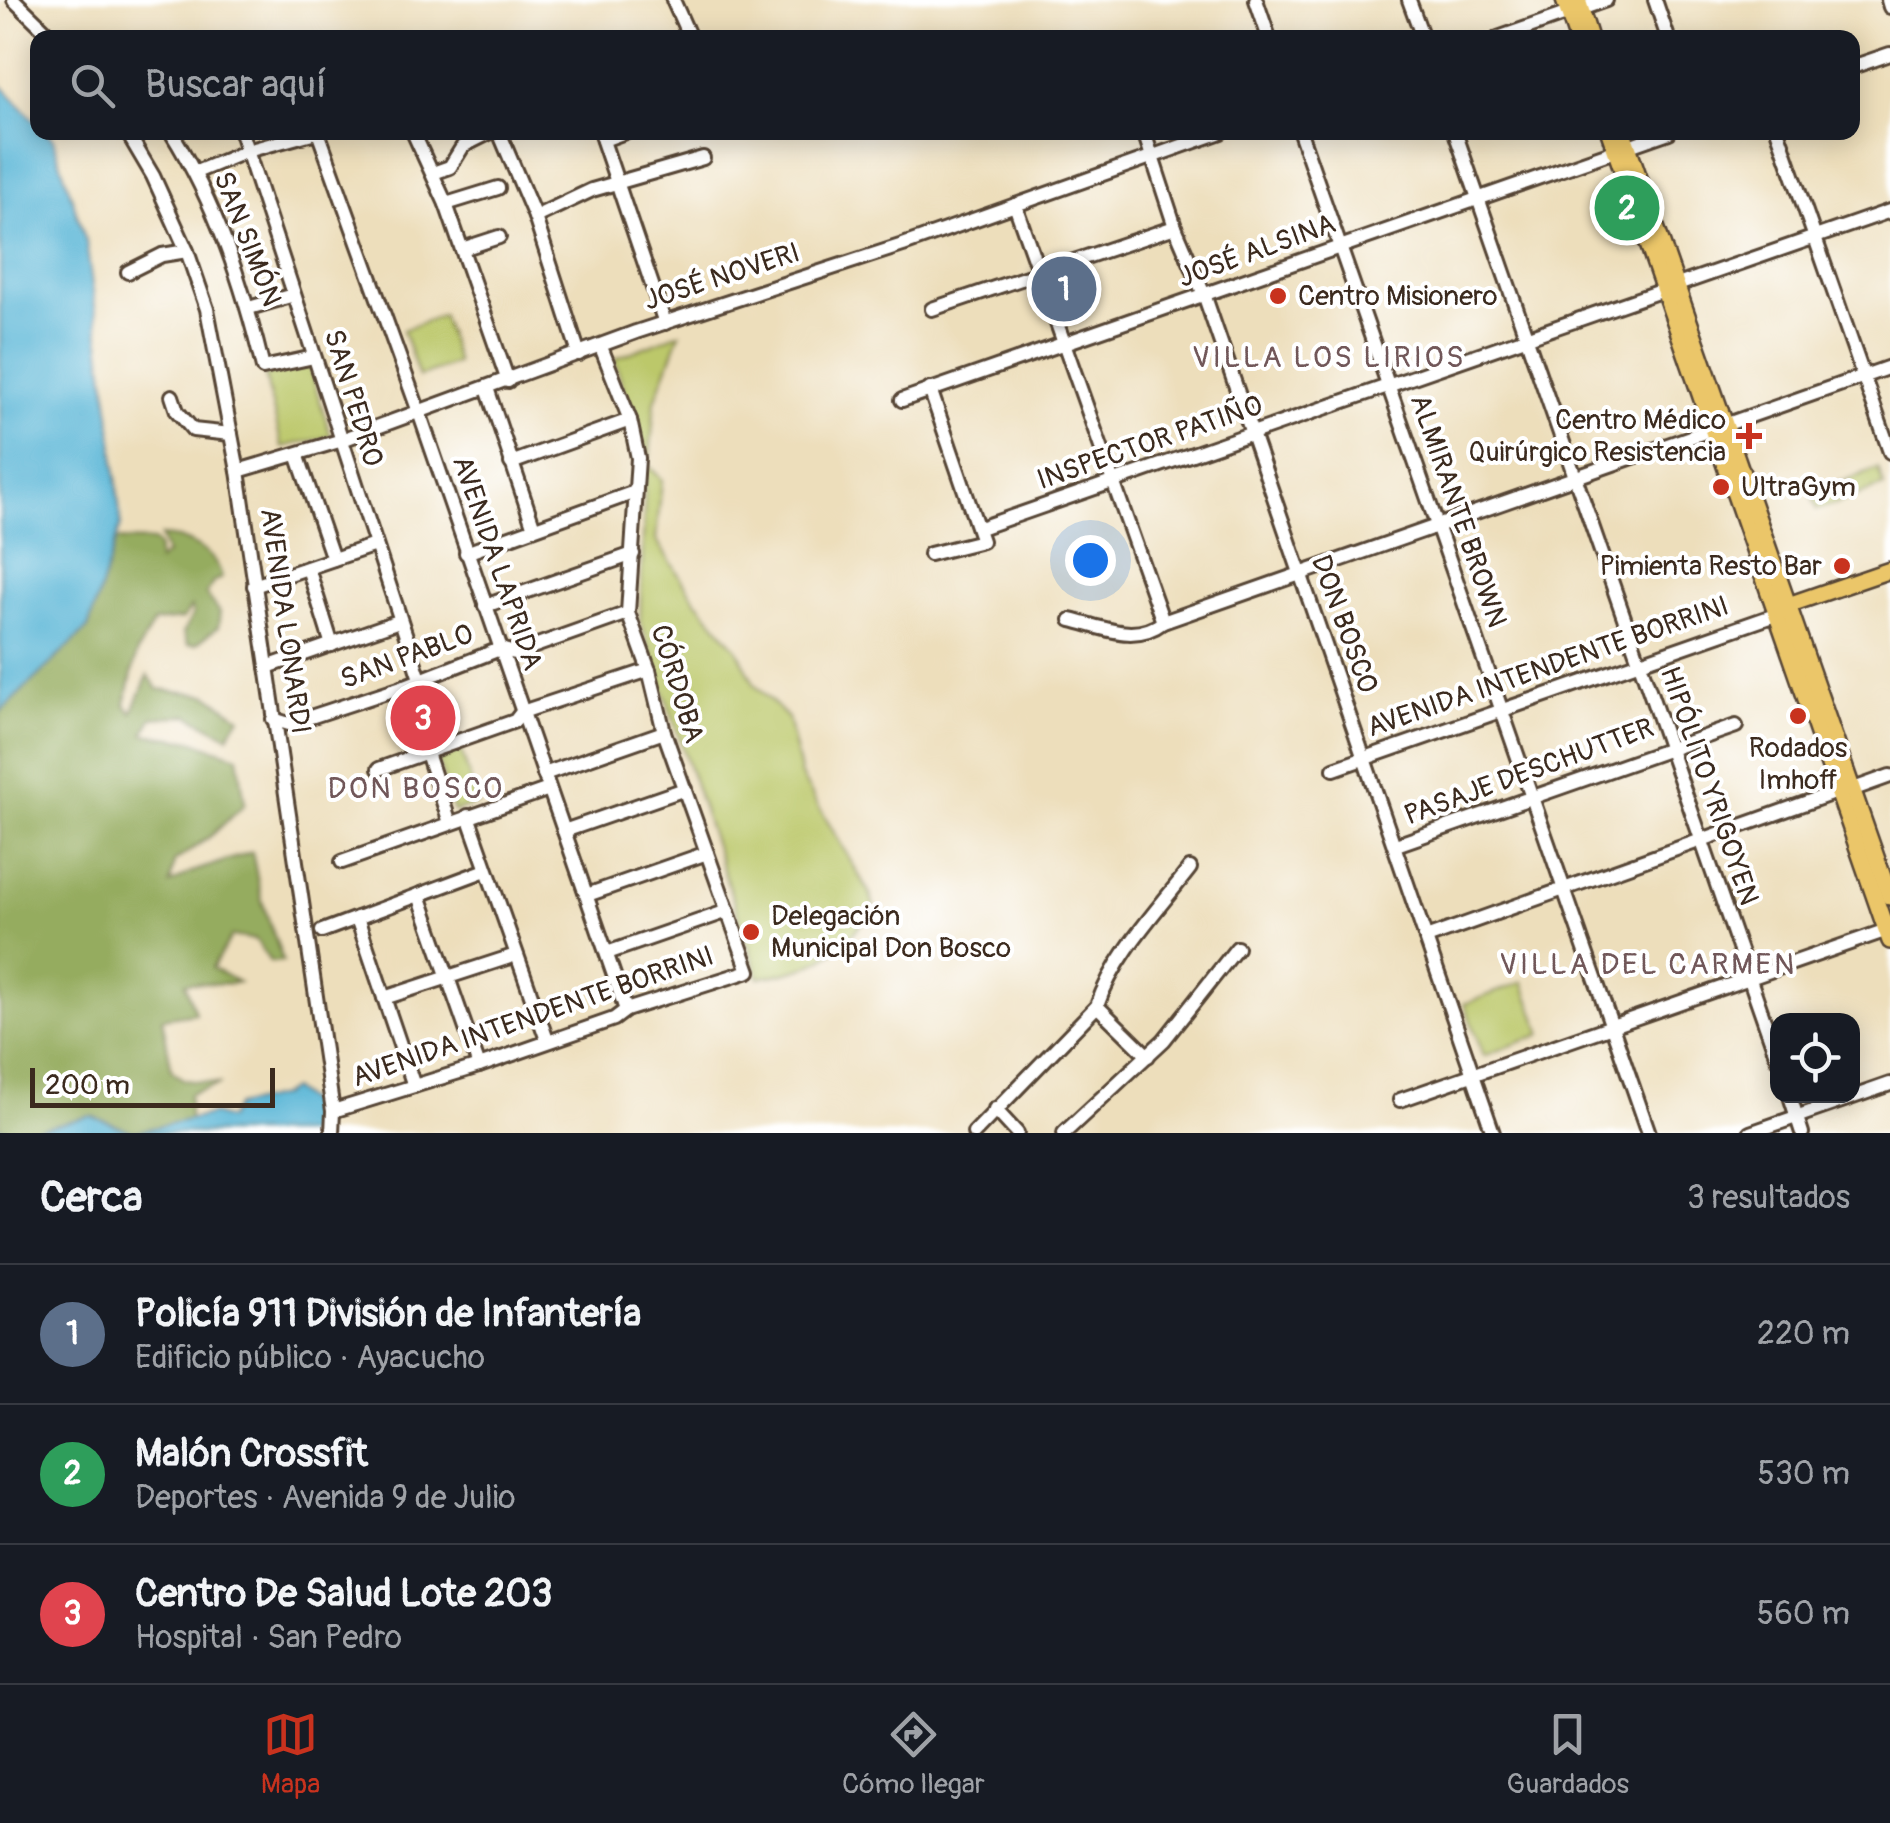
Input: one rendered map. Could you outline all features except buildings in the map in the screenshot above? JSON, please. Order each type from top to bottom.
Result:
[{"type":"main road","points":[[1573,5],[1576,30]]},
{"type":"main road","points":[[1573,5],[1586,30]]},
{"type":"main road","points":[[1622,144],[1717,428],[1786,610],[1889,933]]},
{"type":"main road","points":[[1786,610],[1890,570]]},
{"type":"main road","points":[[1786,610],[1890,579]]},
{"type":"main road","points":[[1845,790],[1890,897]]},
{"type":"street","points":[[14,0],[45,30]]},
{"type":"street","points":[[673,0],[686,30]]},
{"type":"street","points":[[1256,0],[1265,30]]},
{"type":"street","points":[[1409,0],[1419,30]]},
{"type":"street","points":[[1516,30],[1573,5],[1606,0]]},
{"type":"street","points":[[1655,0],[1665,30]]},
{"type":"street","points":[[1860,64],[1890,54]]},
{"type":"street","name":"AVENIDA LONARDI","points":[[131,140],[153,176],[187,251],[207,310],[238,471],[333,1111],[332,1133]]},
{"type":"street","name":"SAN SIMÓN","points":[[176,140],[196,172],[249,308],[263,368],[314,358]]},
{"type":"street","name":"SAN PEDRO","points":[[244,140],[420,678]]},
{"type":"street","points":[[196,172],[247,150],[286,140]]},
{"type":"street","name":"AVENIDA LAPRIDA","points":[[320,140],[419,412],[626,1010]]},
{"type":"street","points":[[417,140],[446,204],[508,381]]},
{"type":"street","points":[[432,173],[450,167],[463,146],[475,140]]},
{"type":"street","points":[[501,140],[535,217],[580,354]]},
{"type":"street","points":[[603,140],[665,323]]},
{"type":"street","name":"DON BOSCO","points":[[1147,140],[1253,434],[1493,1133]]},
{"type":"street","name":"JOSÉ NOVERI","points":[[238,471],[340,441],[665,323],[1198,140]]},
{"type":"street","name":"ALMIRANTE BROWN","points":[[1303,140],[1648,1133]]},
{"type":"street","name":"HIPÓLITO YRIGOYEN","points":[[1458,140],[1770,1037]]},
{"type":"street","points":[[1781,140],[1890,452]]},
{"type":"street","name":"JOSÉ ALSINA","points":[[902,400],[1478,200],[1622,144]]},
{"type":"street","points":[[535,217],[592,190],[703,158]]},
{"type":"street","points":[[446,204],[498,188]]},
{"type":"street","points":[[1015,206],[1162,622]]},
{"type":"street","name":"INSPECTOR PATIÑO","points":[[930,554],[1113,482],[1890,212]]},
{"type":"street","points":[[932,310],[1175,227]]},
{"type":"street","points":[[462,249],[498,237]]},
{"type":"street","points":[[128,272],[162,255],[187,251]]},
{"type":"street","points":[[249,308],[294,295]]},
{"type":"street","name":"CÓRDOBA","points":[[601,347],[630,420],[638,458],[628,613],[649,670],[664,732],[748,971]]},
{"type":"street","points":[[1071,620],[1134,635],[1890,368]]},
{"type":"street","points":[[487,388],[534,528]]},
{"type":"street","points":[[930,389],[981,534]]},
{"type":"street","points":[[172,396],[176,411],[193,430],[231,434]]},
{"type":"street","points":[[510,463],[630,420]]},
{"type":"street","points":[[297,454],[333,559]]},
{"type":"street","points":[[466,552],[635,492]]},
{"type":"street","points":[[254,586],[375,546]]},
{"type":"street","points":[[485,606],[633,554]]},
{"type":"street","points":[[308,568],[332,645]]},
{"type":"street","name":"AVENIDA INTENDENTE BORRINI","points":[[1334,770],[1786,610]]},
{"type":"street","name":"SAN PABLO","points":[[273,718],[289,724],[406,686],[500,649],[514,654],[628,613]]},
{"type":"street","points":[[266,667],[399,621]]},
{"type":"street","points":[[378,769],[515,721],[522,712],[649,670]]},
{"type":"street","points":[[406,686],[450,823]]},
{"type":"street","name":"PASAJE DESCHUTTER","points":[[1396,846],[1736,726]]},
{"type":"street","points":[[544,774],[664,732]]},
{"type":"street","points":[[1426,938],[1890,776]]},
{"type":"street","points":[[342,862],[549,789]]},
{"type":"street","points":[[564,831],[685,789]]},
{"type":"street","points":[[468,816],[547,1040]]},
{"type":"street","points":[[587,896],[708,853]]},
{"type":"street","points":[[974,1133],[1097,1006],[1104,986],[1124,954],[1190,868]]},
{"type":"street","points":[[322,931],[486,870]]},
{"type":"street","points":[[419,896],[479,1066]]},
{"type":"street","points":[[607,953],[728,910]]},
{"type":"street","points":[[357,918],[414,1086]]},
{"type":"street","points":[[1400,1100],[1610,1024],[1889,933]]},
{"type":"street","points":[[1064,1133],[1148,1056],[1237,948]]},
{"type":"street","points":[[384,998],[516,955]]},
{"type":"street","name":"AVENIDA INTENDENTE BORRINI","points":[[333,1111],[479,1066],[614,1019],[626,1010],[748,971]]},
{"type":"street","points":[[1097,1006],[1148,1056]]},
{"type":"street","points":[[1750,1133],[1890,1084]]},
{"type":"street","points":[[1792,1103],[1802,1133]]},
{"type":"street","points":[[995,1110],[1017,1133]]},
{"type":"green space","points":[[442,315],[457,363],[419,377],[403,330]]},
{"type":"green space","points":[[680,333],[655,401],[649,466],[662,480],[656,540],[695,599],[737,649],[755,685],[788,718],[801,776],[874,906],[850,937],[826,957],[797,970],[759,978],[640,620],[646,456],[614,359]]},
{"type":"green space","points":[[309,366],[331,436],[282,447],[265,375]]},
{"type":"green space","points":[[1878,468],[1884,486],[1852,497],[1846,480]]},
{"type":"green space","points":[[1842,481],[1849,499],[1817,510],[1811,492]]},
{"type":"green space","points":[[160,536],[189,542],[214,560],[222,578],[214,581],[206,594],[220,612],[218,627],[196,644],[188,645],[183,633],[193,614],[191,607],[183,619],[154,622],[137,652],[125,705],[132,713],[148,675],[158,689],[208,695],[240,717],[228,736],[188,715],[152,718],[144,734],[192,741],[238,756],[245,804],[212,835],[174,862],[170,884],[192,872],[252,852],[262,901],[283,961],[270,962],[256,940],[232,936],[212,968],[238,982],[185,983],[195,1013],[162,1018],[172,1071],[184,1080],[221,1084],[189,1094],[189,1121],[134,1132],[91,1117],[23,1132],[0,1129],[0,712],[88,628],[116,540],[153,541],[158,546],[158,561],[166,554]]},
{"type":"green space","points":[[460,747],[478,804],[454,812],[436,755]]},
{"type":"green space","points":[[1523,982],[1542,1034],[1484,1056],[1464,1004]]},
{"type":"water","points":[[0,84],[30,116],[30,140],[53,140],[86,242],[121,525],[88,628],[0,712]]},
{"type":"water","points":[[291,1089],[317,1109],[318,1133],[0,1133],[0,1129],[23,1132],[91,1116],[134,1132],[213,1114],[228,1119],[236,1106],[280,1096]]},
{"type":"place","name":"Malón Crossfit","points":[[1627,208]]},
{"type":"place","name":"Policía 911 División de Infantería","points":[[1064,289]]},
{"type":"place","name":"Centro Misionero","points":[[1278,296]]},
{"type":"place","name":"Centro Médico Quirúrgico Resistencia","points":[[1749,436]]},
{"type":"place","name":"UltraGym","points":[[1721,487]]},
{"type":"place","name":"Pimienta Resto Bar","points":[[1842,566]]},
{"type":"place","name":"Rodados Imhoff","points":[[1798,716]]},
{"type":"place","name":"Centro De Salud Lote 203","points":[[423,718]]},
{"type":"place","name":"Delegación Municipal Don Bosco","points":[[751,932]]},
{"type":"district","name":"VILLA LOS LIRIOS","points":[[1329,357]]},
{"type":"district","name":"DON BOSCO","points":[[416,788]]},
{"type":"district","name":"VILLA DEL CARMEN","points":[[1648,964]]}]
